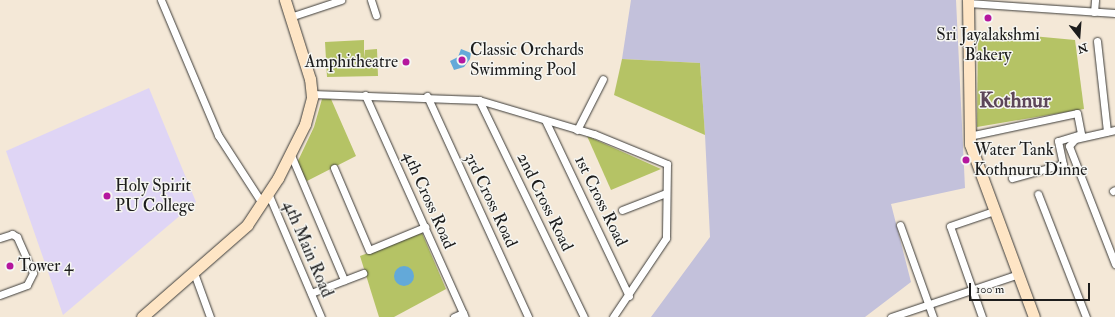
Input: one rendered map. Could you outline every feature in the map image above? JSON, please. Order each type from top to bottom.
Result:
[{"type":"street","name":"4th Main Road","points":[[161,0],[214,129],[267,198],[321,317]]},
{"type":"street","points":[[285,0],[293,16]]},
{"type":"street","points":[[142,317],[243,238],[292,160],[311,126],[315,94],[293,16],[291,0]]},
{"type":"street","points":[[293,16],[341,0]]},
{"type":"street","points":[[370,0],[376,15]]},
{"type":"street","points":[[1094,12],[1095,0]]},
{"type":"street","points":[[1034,317],[1016,275],[969,136],[968,2],[1115,13]]},
{"type":"street","points":[[1097,42],[1107,131]]},
{"type":"street","points":[[577,130],[602,79]]},
{"type":"street","points":[[315,94],[427,96],[479,100],[577,130],[667,164],[666,238],[614,317]]},
{"type":"street","name":"4th Cross Road","points":[[365,95],[464,315]]},
{"type":"street","name":"3rd Cross Road","points":[[427,96],[528,317]]},
{"type":"street","name":"2nd Cross Road","points":[[479,100],[584,317]]},
{"type":"street","points":[[969,136],[1077,113],[1081,134],[1058,141],[1063,164],[1012,178]]},
{"type":"street","name":"1st Cross Road","points":[[545,120],[629,296]]},
{"type":"street","points":[[1115,130],[1075,139],[1069,146],[1115,264]]},
{"type":"street","points":[[292,160],[306,186],[344,280]]},
{"type":"street","points":[[334,168],[369,250],[425,227]]},
{"type":"street","points":[[622,210],[666,193]]},
{"type":"street","points":[[1038,194],[1086,317]]},
{"type":"street","points":[[982,317],[971,290],[950,226],[994,211]]},
{"type":"street","points":[[900,225],[932,317]]},
{"type":"street","points":[[0,238],[12,234],[17,237],[33,273],[27,285],[0,295]]},
{"type":"street","points":[[311,293],[363,273]]},
{"type":"street","points":[[891,317],[1016,275]]},
{"type":"street","points":[[151,317],[195,276]]},
{"type":"street","points":[[195,276],[210,317]]},
{"type":"street","points":[[454,317],[464,315]]},
{"type":"shaded area","points":[[631,0],[956,0],[965,188],[891,204],[911,282],[865,317],[651,317],[710,237],[705,135],[700,63],[622,59]]},
{"type":"shaded area","name":"Holy Spirit PU College","points":[[149,88],[196,202],[63,315],[6,151]]},
{"type":"green space","points":[[978,31],[1075,40],[1084,109],[977,127]]},
{"type":"green space","points":[[364,40],[364,58],[365,50],[377,49],[378,76],[327,77],[325,42]]},
{"type":"green space","points":[[622,59],[700,63],[705,135],[614,95]]},
{"type":"green space","points":[[322,99],[331,99],[356,156],[307,181],[296,165],[314,127]]},
{"type":"green space","points":[[587,136],[661,169],[611,190]]},
{"type":"green space","points":[[422,233],[446,289],[394,317],[379,317],[360,256]]},
{"type":"water","name":"Classic Orchards Swimming Pool","points":[[461,49],[471,53],[470,59],[464,67],[454,70],[450,61],[458,57]]},
{"type":"water","points":[[404,266],[411,269],[414,276],[411,283],[404,286],[397,283],[394,276],[397,269]]},
{"type":"place","name":"Sri Jayalakshmi Bakery","points":[[988,18]]},
{"type":"place","name":"Classic Orchards Swimming Pool","points":[[462,60]]},
{"type":"place","name":"Amphitheatre","points":[[406,62]]},
{"type":"place","name":"Water Tank Kothnuru Dinne","points":[[966,160]]},
{"type":"place","name":"Holy Spirit PU College","points":[[107,196]]},
{"type":"place","name":"Tower 4","points":[[10,266]]},
{"type":"district","name":"Kothnur","points":[[1015,101]]}]
